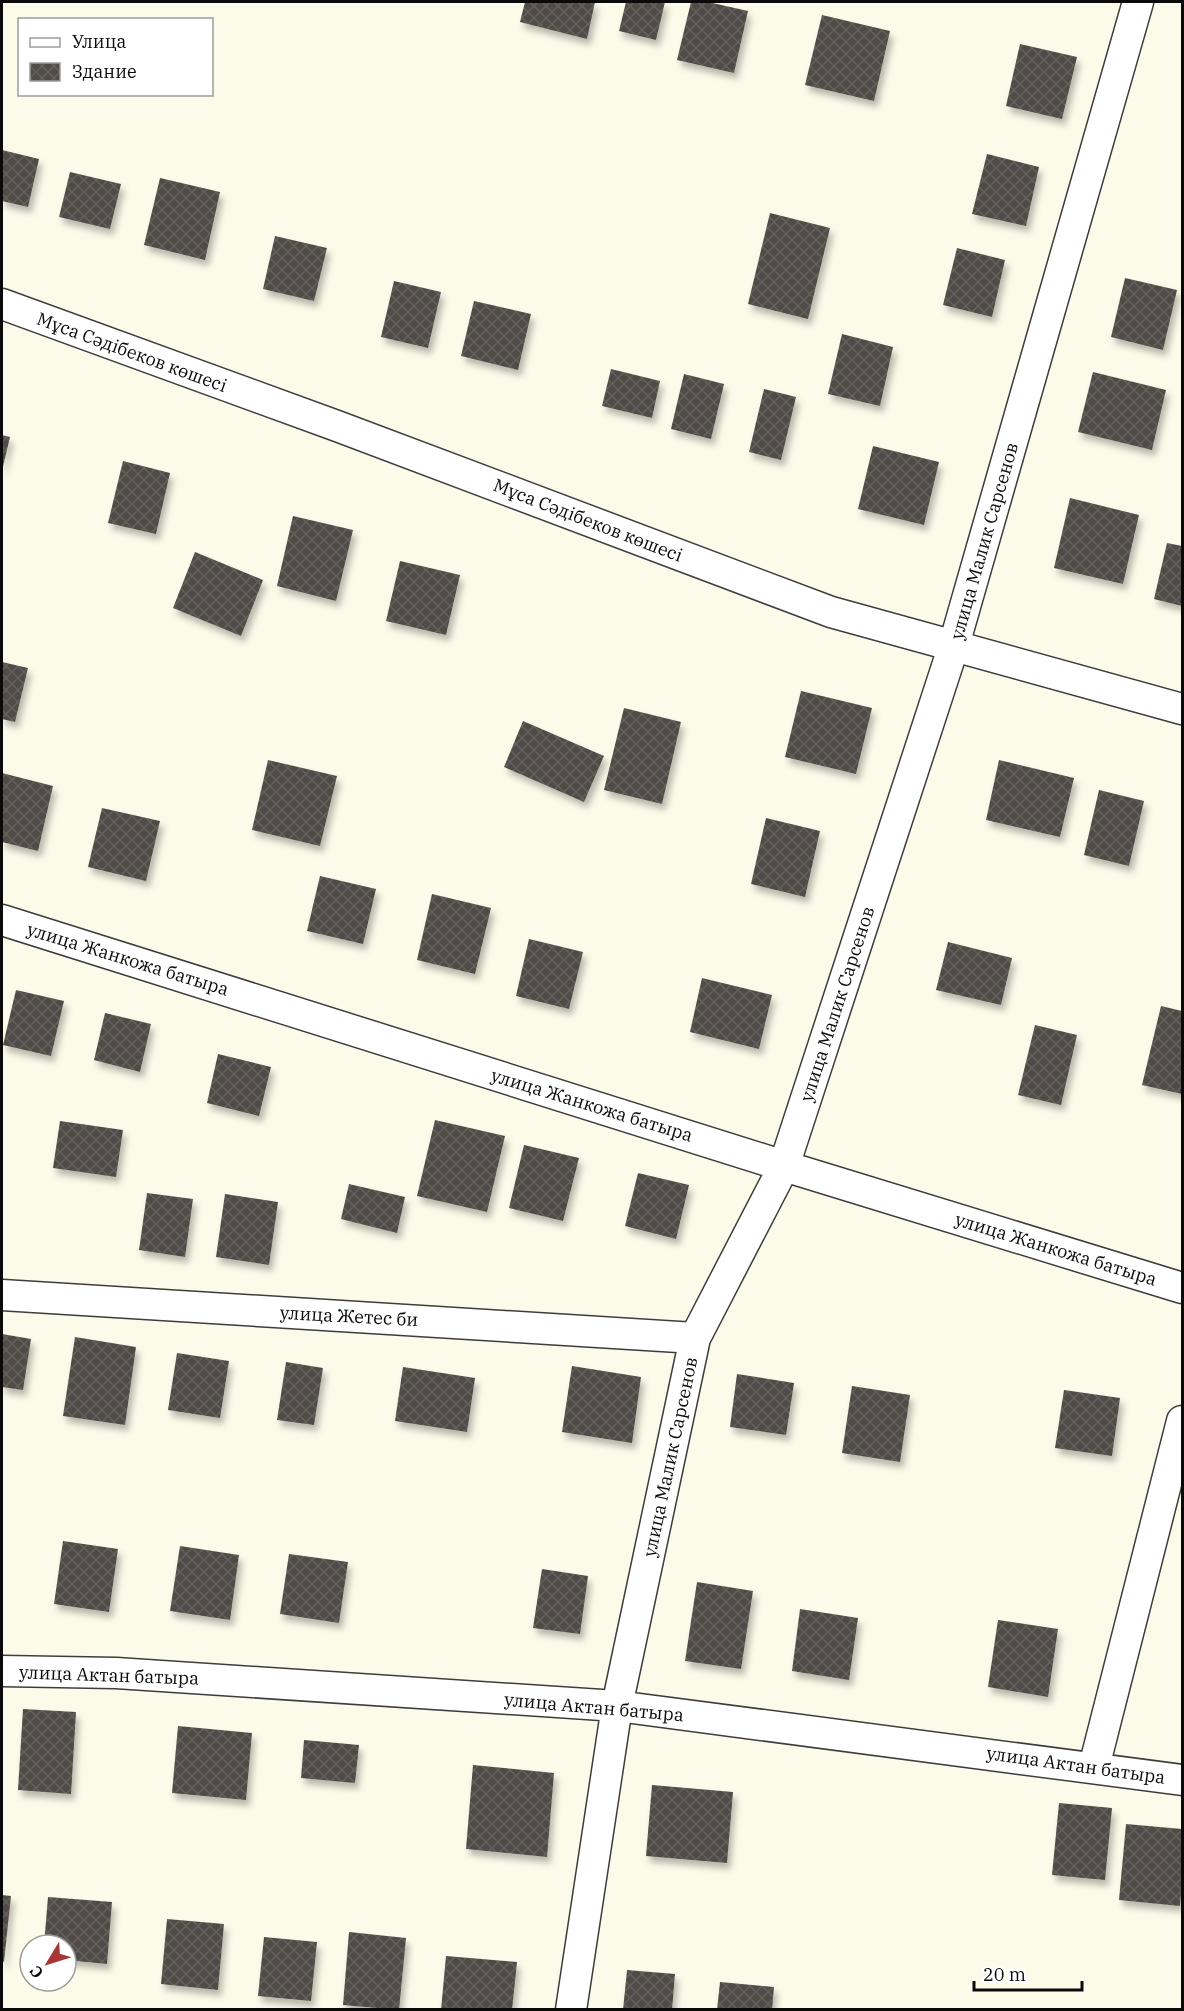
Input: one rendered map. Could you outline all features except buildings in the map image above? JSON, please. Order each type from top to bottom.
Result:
[{"type":"street","name":"улица Малик Сарсенов","points":[[571,2010],[617,1706],[696,1338],[784,1166],[954,645],[1138,2]]},
{"type":"street","name":"Мұса Сәдібеков көшесі","points":[[2,304],[348,430],[831,612],[1182,708]]},
{"type":"street","name":"улица Жанкожа батыра","points":[[2,920],[784,1166],[1182,1288]]},
{"type":"street","name":"улица Жетес би","points":[[2,1294],[696,1338]]},
{"type":"street","points":[[1094,1767],[1182,1421]]},
{"type":"street","name":"улица Актан батыра","points":[[2,1671],[116,1673],[617,1706],[1182,1780]]}]
